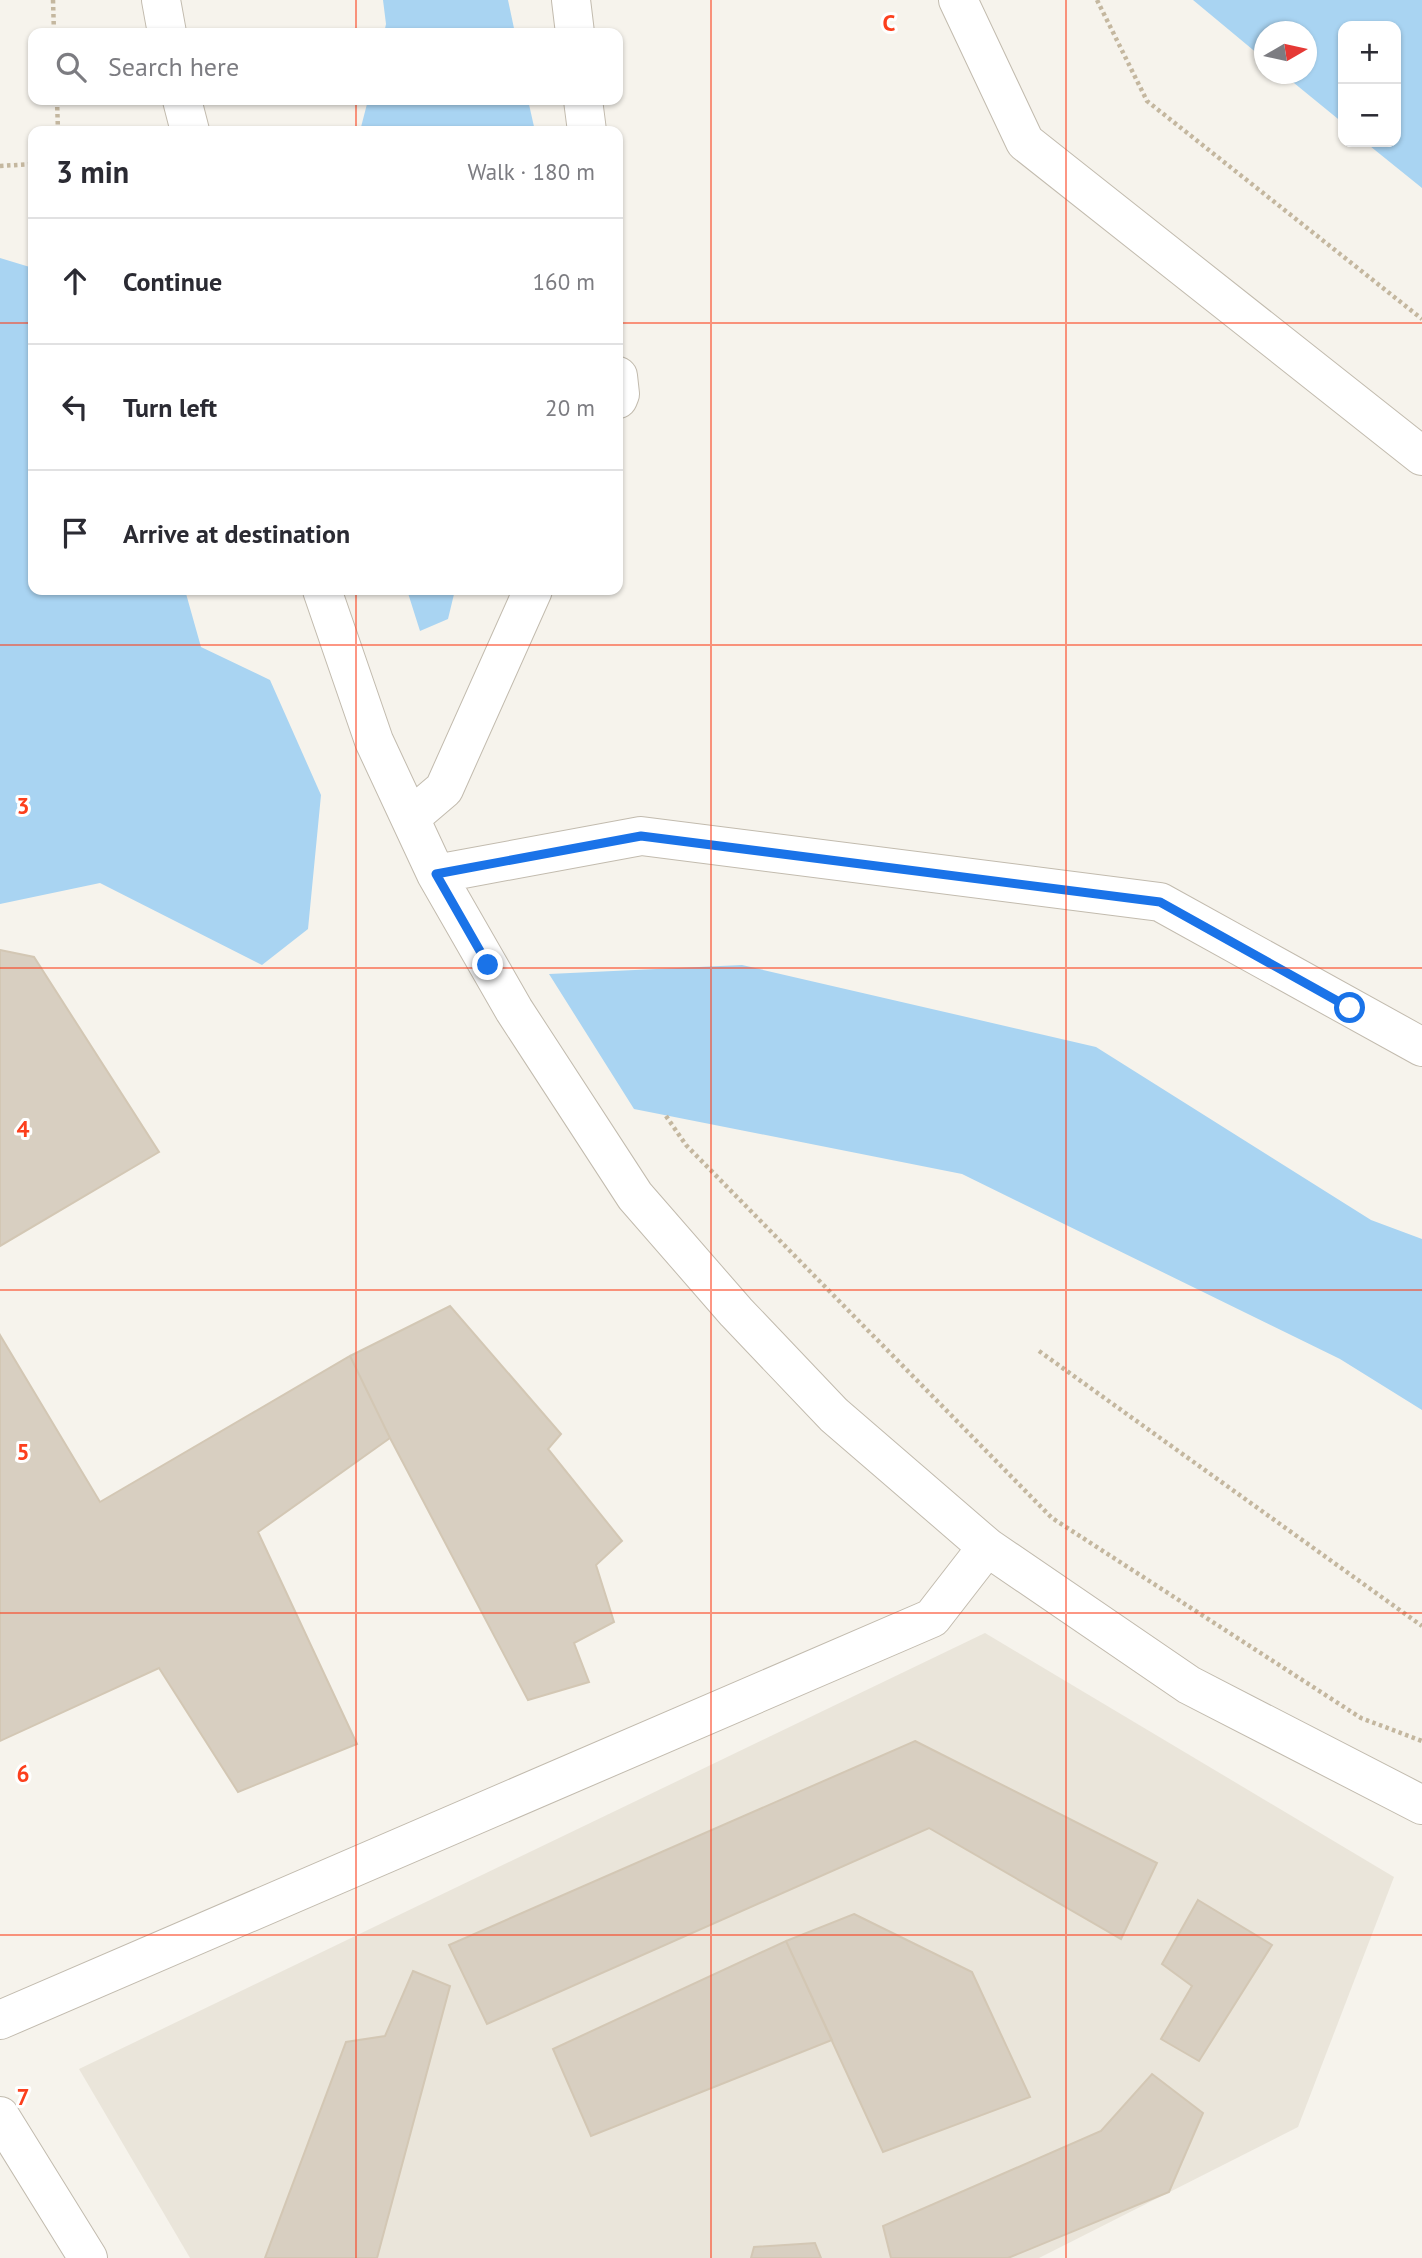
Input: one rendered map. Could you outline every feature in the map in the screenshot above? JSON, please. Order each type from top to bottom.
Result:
[{"type":"street","points":[[161,0],[166,28]]},
{"type":"street","points":[[571,0],[574,28]]},
{"type":"street","points":[[958,0],[1025,142],[1422,456]]},
{"type":"street","points":[[184,105],[189,126]]},
{"type":"street","points":[[584,105],[586,126]]},
{"type":"street","points":[[324,595],[374,741],[436,874],[514,1010],[635,1196],[736,1312],[834,1415],[987,1547],[1189,1685],[1422,1805]]},
{"type":"street","points":[[410,818],[444,789],[531,595]]},
{"type":"street","points":[[436,874],[641,836],[1160,902],[1422,1047]]},
{"type":"street","points":[[0,2020],[932,1618],[987,1547]]},
{"type":"street","points":[[0,2116],[88,2258]]},
{"type":"path","points":[[53,0],[54,28]]},
{"type":"path","points":[[1097,0],[1147,102],[1422,319]]},
{"type":"path","points":[[57,105],[58,126]]},
{"type":"path","points":[[0,166],[28,164]]},
{"type":"path","points":[[666,1116],[686,1145],[1052,1518],[1361,1718],[1422,1741]]},
{"type":"path","points":[[1039,1351],[1422,1626]]},
{"type":"shaded area","points":[[985,1633],[1394,1877],[1298,2127],[1039,2258],[190,2258],[79,2069]]},
{"type":"water","points":[[383,0],[508,0],[514,28],[385,28]]},
{"type":"water","points":[[1193,0],[1422,0],[1422,188],[1371,147],[1401,147],[1401,21],[1338,21],[1338,119],[1295,84],[1317,84],[1317,21],[1254,21],[1254,51]]},
{"type":"water","points":[[367,105],[529,105],[534,126],[361,126]]},
{"type":"water","points":[[0,258],[28,266],[28,595],[186,595],[201,647],[270,680],[321,795],[308,929],[262,965],[100,883],[0,904]]},
{"type":"water","points":[[409,595],[454,595],[448,619],[420,631]]},
{"type":"water","points":[[742,965],[1096,1047],[1371,1220],[1422,1239],[1422,1410],[1340,1359],[962,1174],[634,1109],[549,974]]},
{"type":"building","points":[[0,950],[34,957],[159,1152],[0,1246]]},
{"type":"building","points":[[450,1306],[561,1434],[548,1449],[622,1541],[596,1565],[614,1622],[574,1643],[589,1682],[528,1700],[390,1438],[350,1356]]},
{"type":"building","points":[[0,1335],[100,1502],[350,1356],[390,1438],[258,1532],[357,1744],[238,1792],[159,1668],[0,1741]]},
{"type":"building","points":[[915,1741],[1157,1863],[1121,1939],[929,1828],[487,2024],[449,1945]]},
{"type":"building","points":[[1198,1900],[1272,1945],[1199,2061],[1161,2039],[1192,1986],[1162,1964]]},
{"type":"building","points":[[854,1914],[972,1972],[1030,2097],[883,2152],[786,1941]]},
{"type":"building","points":[[786,1941],[832,2040],[591,2136],[553,2049]]},
{"type":"building","points":[[413,1971],[450,1986],[377,2258],[265,2258],[346,2042],[385,2036]]},
{"type":"building","points":[[1152,2074],[1203,2113],[1169,2192],[1008,2258],[891,2258],[883,2226],[1101,2131]]},
{"type":"building","points":[[815,2243],[821,2258],[751,2258],[754,2247]]},
{"type":"route","points":[[488,965],[436,874],[641,836],[1160,902],[1350,1008]]}]
